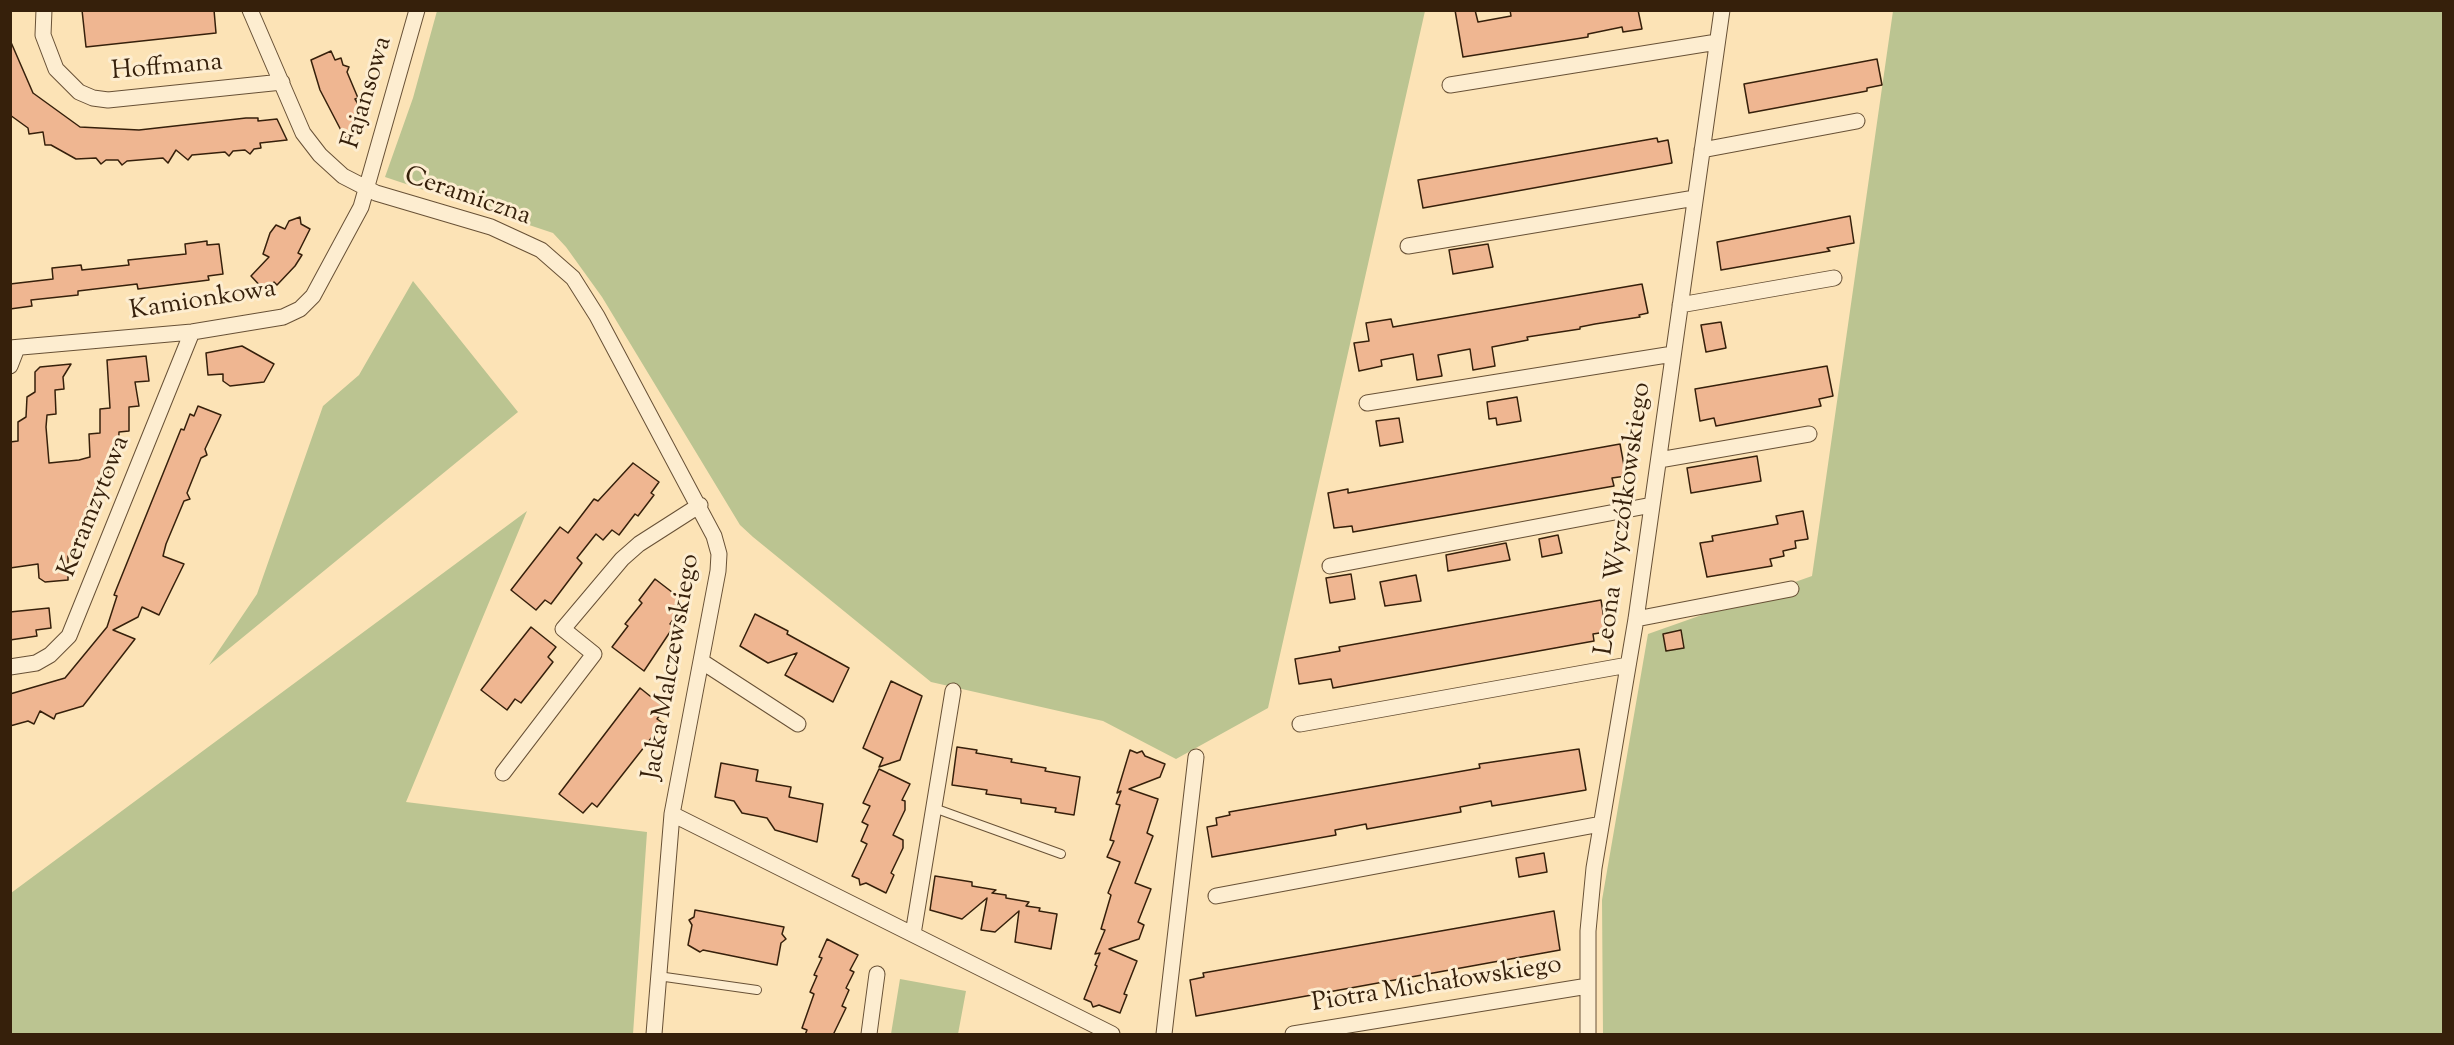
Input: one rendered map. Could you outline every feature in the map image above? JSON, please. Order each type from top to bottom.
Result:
[{"type":"street","name":"Hoffmana","points":[[44,10],[43,35],[56,69],[79,92],[93,98],[108,100],[282,82]]},
{"type":"street","name":"Ceramiczna","points":[[250,10],[303,133],[320,155],[343,176],[365,188],[491,227],[541,250],[573,278],[597,316],[700,506]]},
{"type":"street","name":"Fajansowa","points":[[365,188],[417,10]]},
{"type":"street","name":"Leona Wyczółkowskiego","points":[[1588,1035],[1589,913],[1601,824],[1636,619],[1722,10]]},
{"type":"street","points":[[1450,85],[1717,42]]},
{"type":"street","points":[[1702,150],[1857,122]]},
{"type":"street","name":"Kamionkowa","points":[[14,348],[192,332],[283,317],[300,309],[313,296],[350,231],[361,207],[365,188]]},
{"type":"street","points":[[1408,246],[1695,198]]},
{"type":"street","points":[[1680,305],[1834,278]]},
{"type":"street","name":"Keramzytowa","points":[[10,667],[36,663],[50,655],[63,644],[74,627],[192,332]]},
{"type":"street","points":[[10,366],[14,348]]},
{"type":"street","points":[[1367,403],[1673,354]]},
{"type":"street","points":[[1659,460],[1809,434]]},
{"type":"street","points":[[1330,567],[1652,505]]},
{"type":"street","name":"Jacka Malczewskiego","points":[[503,773],[594,654],[563,629],[622,559],[639,544],[700,506],[714,536],[719,554],[672,814],[654,1035]]},
{"type":"street","points":[[1636,619],[1791,589]]},
{"type":"street","points":[[701,661],[798,724]]},
{"type":"street","points":[[1300,724],[1628,665]]},
{"type":"street","points":[[913,934],[953,691]]},
{"type":"street","points":[[1164,1035],[1196,758]]},
{"type":"street","points":[[672,814],[1112,1035]]},
{"type":"street","points":[[1216,896],[1601,824]]},
{"type":"street","points":[[869,1035],[877,974]]},
{"type":"street","name":"Piotra Michałowskiego","points":[[1293,1035],[1588,986]]},
{"type":"lane","points":[[934,808],[1061,854]]},
{"type":"lane","points":[[657,976],[757,990]]},
{"type":"green space","points":[[437,11],[1425,11],[1268,708],[1176,759],[1103,721],[931,682],[753,537],[740,525],[602,297],[566,247],[553,233],[385,177],[413,98]]},
{"type":"green space","points":[[1893,11],[2443,11],[2443,1034],[1603,1034],[1602,900],[1648,634],[1812,576]]},
{"type":"green space","points":[[413,281],[518,412],[209,665],[257,594],[323,406],[359,375]]},
{"type":"green space","points":[[527,511],[406,802],[647,832],[633,1034],[11,1034],[11,893]]},
{"type":"green space","points":[[900,979],[966,991],[958,1034],[891,1034]]},
{"type":"building","points":[[82,10],[214,10],[216,33],[86,47]]},
{"type":"building","points":[[1455,10],[1475,10],[1478,22],[1511,16],[1510,10],[1638,10],[1642,29],[1623,32],[1622,27],[1588,34],[1588,37],[1463,57]]},
{"type":"building","points":[[10,40],[33,93],[80,127],[139,130],[246,118],[258,118],[258,121],[277,119],[287,140],[260,143],[261,148],[254,149],[250,154],[245,150],[233,151],[229,156],[225,152],[192,155],[188,160],[176,150],[168,163],[163,158],[127,161],[122,165],[118,160],[106,160],[101,164],[96,158],[76,159],[51,145],[45,145],[43,132],[29,134],[28,128],[10,115]]},
{"type":"building","points":[[331,51],[335,60],[341,58],[343,65],[349,67],[347,72],[358,98],[355,99],[369,122],[345,138],[320,90],[311,60]]},
{"type":"building","points":[[1877,59],[1882,85],[1867,88],[1867,91],[1749,113],[1744,84]]},
{"type":"building","points":[[1657,138],[1658,142],[1668,140],[1672,163],[1423,208],[1418,180]]},
{"type":"building","points":[[1850,216],[1854,243],[1827,248],[1830,251],[1721,270],[1717,242]]},
{"type":"building","points":[[300,217],[301,224],[310,229],[298,253],[302,255],[277,285],[274,282],[265,291],[251,276],[269,257],[263,254],[270,233],[276,225],[285,229],[289,221]]},
{"type":"building","points":[[207,241],[207,245],[219,244],[223,274],[208,276],[209,280],[138,289],[137,284],[78,291],[78,295],[31,300],[32,306],[10,309],[10,284],[53,279],[52,268],[81,265],[82,270],[129,265],[128,260],[186,254],[185,244]]},
{"type":"building","points":[[1488,244],[1493,267],[1453,274],[1449,250]]},
{"type":"building","points":[[1642,284],[1648,313],[1639,315],[1640,317],[1580,327],[1580,329],[1527,337],[1528,340],[1492,347],[1495,366],[1473,370],[1470,349],[1438,355],[1442,376],[1417,380],[1413,354],[1381,360],[1382,366],[1359,371],[1354,343],[1369,341],[1366,323],[1391,319],[1393,327]]},
{"type":"building","points":[[1721,322],[1726,348],[1706,352],[1701,325]]},
{"type":"building","points":[[242,346],[274,364],[264,382],[230,386],[223,381],[223,374],[208,375],[206,353]]},
{"type":"building","points":[[146,356],[149,381],[135,382],[139,406],[129,407],[129,431],[119,432],[118,456],[109,457],[108,476],[98,481],[98,505],[88,506],[89,514],[86,514],[88,530],[78,531],[78,555],[68,556],[68,580],[45,582],[39,578],[38,564],[10,568],[10,442],[18,441],[18,422],[26,417],[27,397],[35,392],[35,372],[40,367],[71,364],[63,377],[64,389],[55,390],[56,414],[47,415],[49,463],[79,460],[90,457],[89,434],[100,433],[100,409],[110,408],[107,360]]},
{"type":"building","points":[[1827,366],[1833,396],[1819,399],[1821,406],[1716,426],[1714,418],[1700,421],[1695,389]]},
{"type":"building","points":[[1517,397],[1521,421],[1497,425],[1496,418],[1489,419],[1487,402]]},
{"type":"building","points":[[198,406],[221,415],[205,449],[207,455],[201,458],[187,493],[190,499],[184,501],[166,544],[163,556],[184,564],[159,615],[142,607],[138,617],[113,630],[135,639],[83,706],[56,714],[54,719],[40,711],[34,724],[28,721],[10,726],[10,694],[65,678],[107,627],[117,596],[114,595],[181,429],[184,430],[190,414],[194,416]]},
{"type":"building","points":[[1399,418],[1403,442],[1380,446],[1376,421]]},
{"type":"building","points":[[1620,444],[1626,476],[1612,478],[1614,486],[1353,532],[1352,526],[1334,528],[1328,493],[1348,489],[1348,493]]},
{"type":"building","points":[[1757,456],[1761,481],[1691,493],[1687,468]]},
{"type":"building","points":[[633,463],[659,482],[651,493],[654,495],[619,535],[612,530],[603,540],[596,534],[577,558],[582,563],[551,604],[545,600],[536,610],[511,590],[560,527],[568,533],[594,499],[598,501]]},
{"type":"building","points":[[1803,511],[1808,539],[1795,541],[1796,548],[1783,551],[1784,556],[1770,559],[1772,566],[1707,577],[1700,543],[1713,541],[1712,536],[1778,524],[1776,516]]},
{"type":"building","points":[[1558,535],[1562,553],[1542,557],[1539,539]]},
{"type":"building","points":[[1506,543],[1510,560],[1448,571],[1446,555]]},
{"type":"building","points":[[1351,574],[1355,599],[1330,603],[1326,578]]},
{"type":"building","points":[[1416,575],[1421,601],[1385,606],[1380,582]]},
{"type":"building","points":[[655,579],[681,599],[672,609],[678,613],[670,624],[674,626],[644,671],[612,647],[628,626],[625,624],[642,603],[639,600]]},
{"type":"building","points":[[1601,600],[1606,632],[1593,634],[1594,641],[1333,688],[1331,679],[1299,684],[1295,659],[1340,651],[1339,647]]},
{"type":"building","points":[[49,608],[51,628],[36,630],[37,636],[10,640],[10,612]]},
{"type":"building","points":[[755,614],[849,668],[833,702],[785,675],[797,653],[768,663],[740,646]]},
{"type":"building","points":[[531,627],[556,647],[548,657],[553,662],[521,703],[515,699],[507,710],[481,690]]},
{"type":"building","points":[[1681,630],[1684,648],[1666,651],[1663,634]]},
{"type":"building","points":[[891,681],[922,696],[900,760],[879,767],[883,758],[863,748]]},
{"type":"building","points":[[640,688],[665,708],[657,719],[663,723],[597,807],[592,803],[583,813],[559,794]]},
{"type":"building","points":[[957,747],[977,750],[976,753],[1012,759],[1011,762],[1046,768],[1045,771],[1080,777],[1074,815],[1055,812],[1056,808],[1021,803],[1021,799],[986,794],[987,790],[952,785]]},
{"type":"building","points":[[1579,749],[1586,790],[1492,806],[1491,801],[1460,807],[1461,812],[1367,829],[1366,824],[1335,830],[1336,835],[1212,857],[1207,827],[1217,825],[1216,818],[1230,815],[1229,812],[1480,768],[1479,764]]},
{"type":"building","points":[[1130,750],[1137,753],[1142,751],[1145,756],[1165,764],[1160,777],[1129,789],[1158,799],[1147,833],[1153,836],[1135,883],[1151,889],[1138,922],[1144,925],[1139,939],[1109,949],[1137,961],[1124,994],[1127,995],[1120,1013],[1099,1005],[1093,1007],[1091,1002],[1084,999],[1097,966],[1095,965],[1100,953],[1095,954],[1105,930],[1101,929],[1111,895],[1108,893],[1120,862],[1107,857],[1114,841],[1110,840],[1120,805],[1116,804],[1121,791],[1117,793]]},
{"type":"building","points":[[721,763],[758,770],[756,781],[791,787],[789,797],[823,804],[817,842],[775,830],[767,818],[742,813],[734,801],[715,797]]},
{"type":"building","points":[[879,769],[910,784],[902,800],[905,801],[905,810],[893,835],[903,840],[903,848],[891,873],[894,875],[886,893],[866,883],[860,885],[859,879],[852,876],[867,844],[861,841],[868,825],[862,822],[870,806],[863,803]]},
{"type":"building","points":[[1544,853],[1547,872],[1519,877],[1516,858]]},
{"type":"building","points":[[935,876],[972,882],[972,886],[996,890],[992,893],[1029,902],[1026,906],[1057,914],[1051,949],[1015,942],[1019,911],[995,932],[981,930],[987,898],[962,919],[930,910]]},
{"type":"building","points":[[695,910],[784,927],[782,934],[786,939],[781,943],[777,965],[703,950],[700,952],[688,945],[692,925],[689,920],[694,917]]},
{"type":"building","points":[[1554,911],[1560,950],[1196,1016],[1190,980],[1204,977],[1203,973]]},
{"type":"building","points":[[827,939],[858,955],[850,970],[854,972],[846,988],[849,990],[842,1006],[846,1008],[833,1035],[805,1035],[807,1030],[802,1028],[814,994],[810,992],[817,976],[814,975],[822,958],[819,957]]}]
